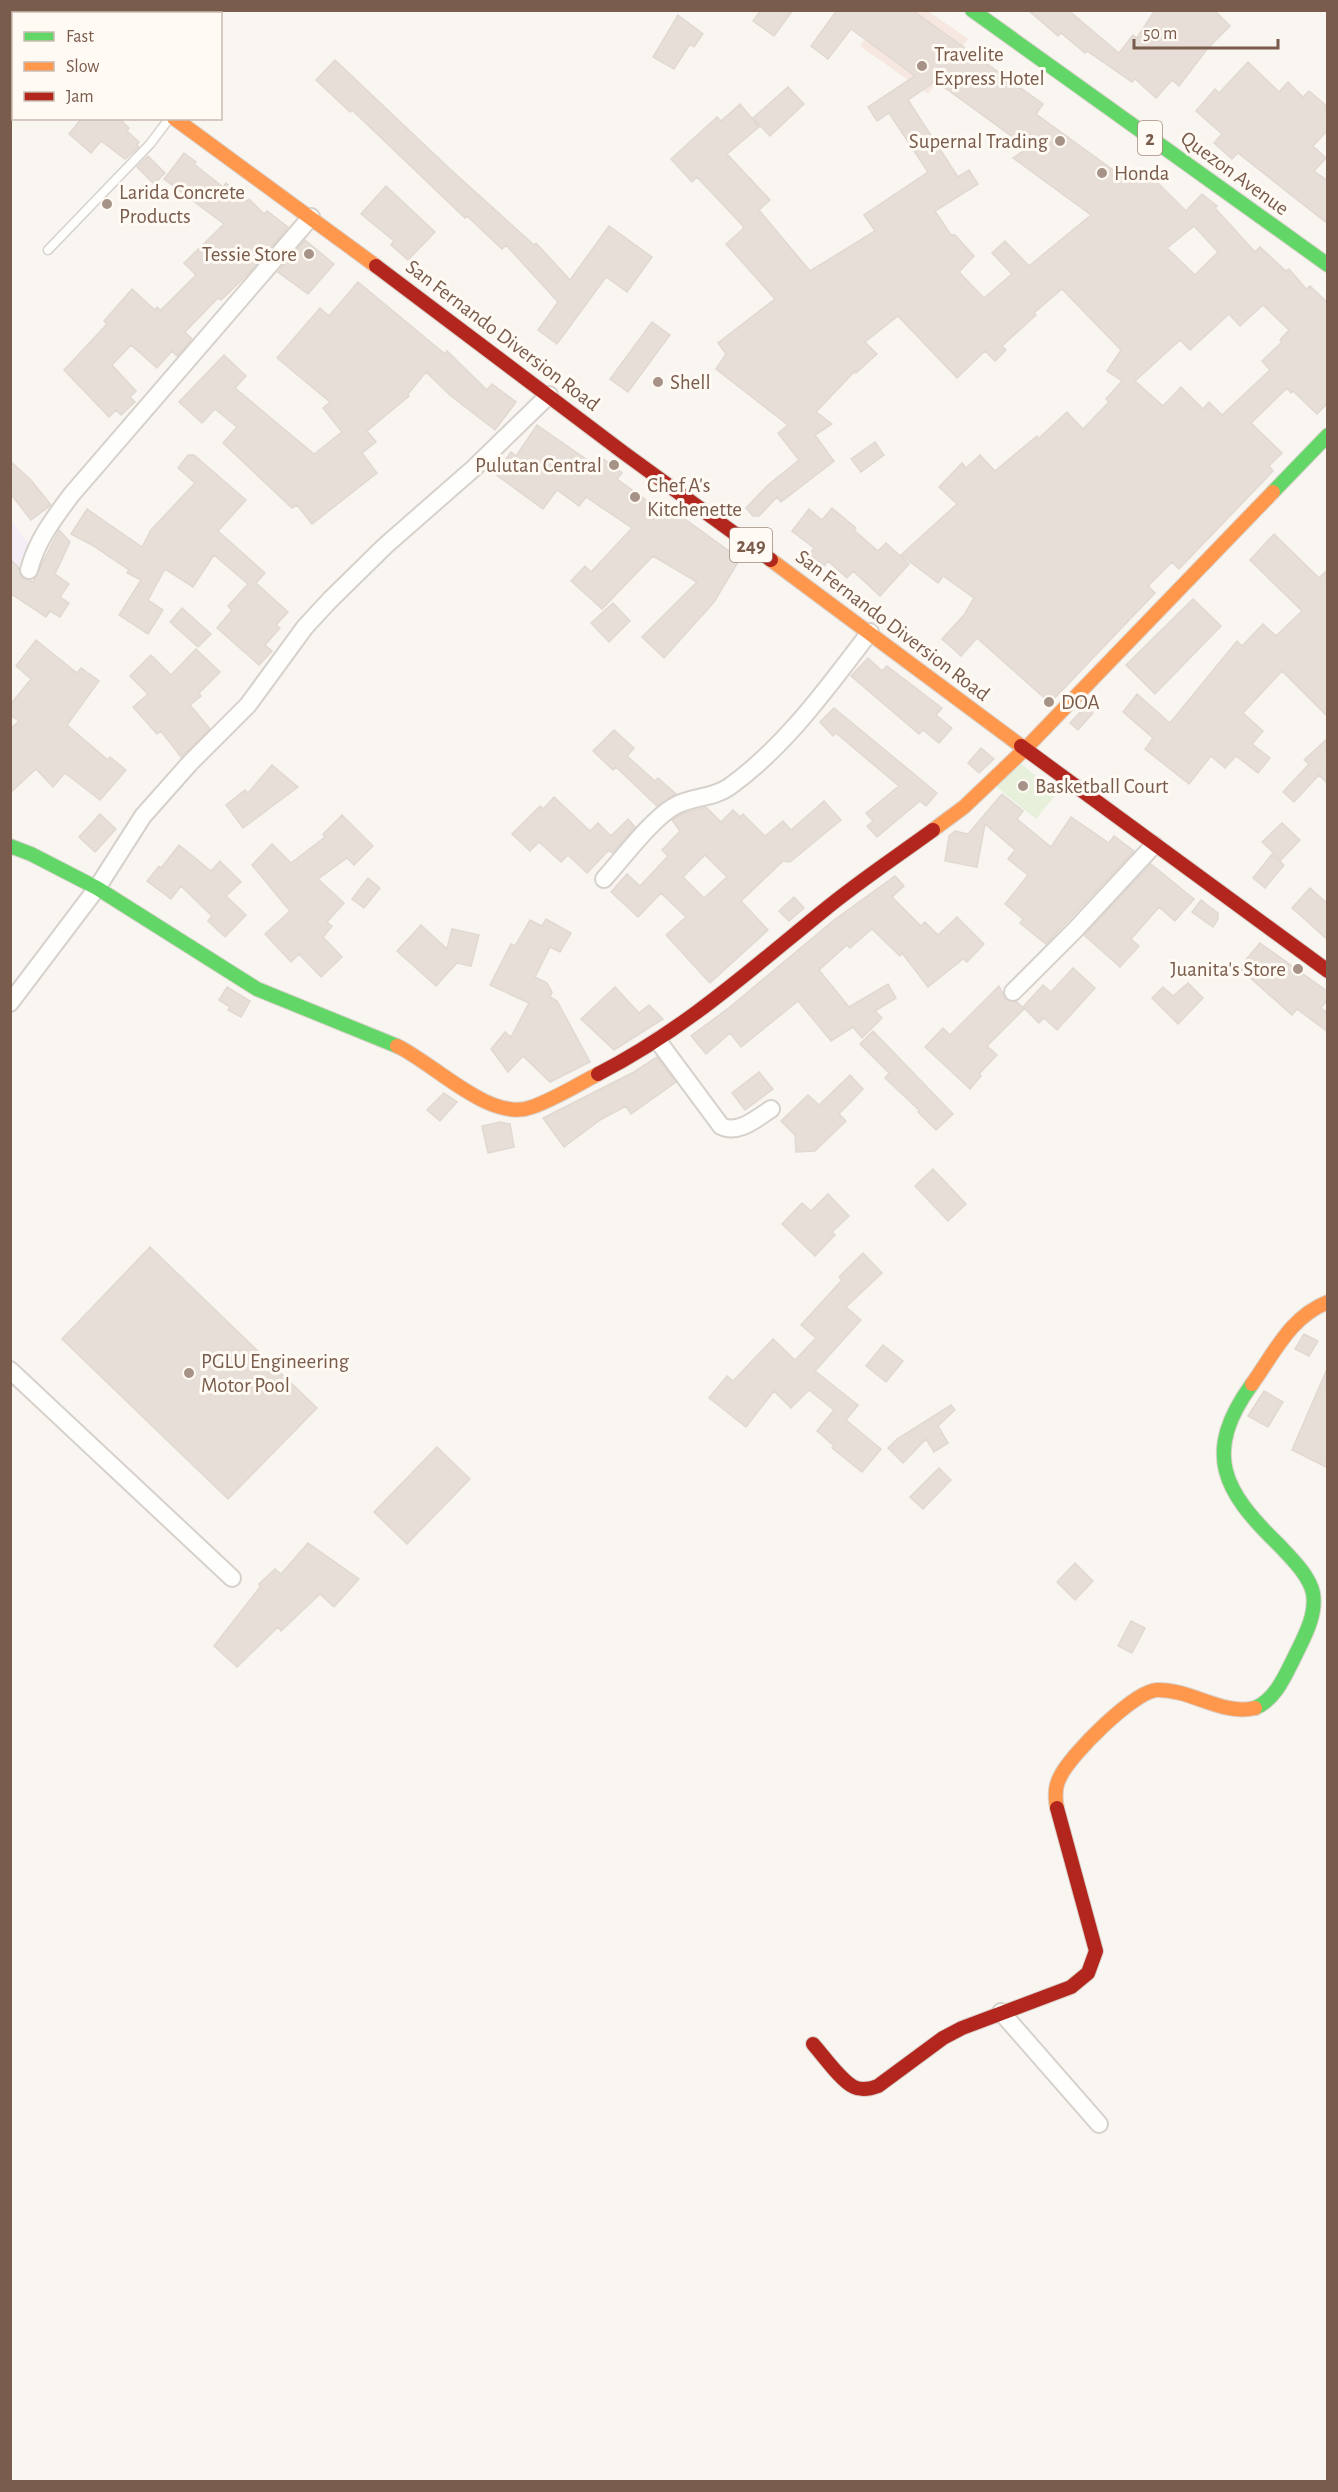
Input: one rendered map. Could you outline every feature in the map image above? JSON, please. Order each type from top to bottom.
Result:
[{"type":"main road","name":"Quezon Avenue","points":[[972,10],[1328,265]]},
{"type":"main road","name":"San Fernando Diversion Road","points":[[177,120],[311,217],[624,453],[870,632],[1154,845],[1328,971]]},
{"type":"main road","points":[[10,846],[31,854],[97,888],[257,989],[370,1033],[404,1049],[486,1101],[515,1110],[531,1108],[658,1041],[721,996],[825,909],[964,807],[1025,749],[1328,435]]},
{"type":"main road","points":[[813,2044],[851,2086],[859,2090],[867,2090],[878,2086],[943,2038],[1001,2012],[1071,1988],[1088,1973],[1094,1962],[1096,1951],[1056,1803],[1056,1785],[1060,1774],[1070,1763],[1126,1706],[1147,1691],[1162,1690],[1244,1711],[1265,1703],[1274,1692],[1308,1627],[1313,1612],[1314,1595],[1310,1582],[1302,1569],[1240,1508],[1227,1483],[1222,1458],[1225,1434],[1235,1410],[1290,1326],[1306,1311],[1328,1302]]},
{"type":"street","points":[[29,570],[41,537],[72,494],[311,217]]},
{"type":"street","points":[[10,1003],[97,888],[143,816],[190,763],[248,705],[306,627],[385,546],[474,468],[549,395]]},
{"type":"street","points":[[604,879],[663,814],[684,801],[720,792],[758,763],[829,686],[870,632]]},
{"type":"street","points":[[1013,992],[1154,845]]},
{"type":"street","points":[[658,1041],[721,1126],[731,1129],[743,1126],[771,1110]]},
{"type":"street","points":[[10,1370],[232,1578]]},
{"type":"street","points":[[1001,2012],[1099,2124]]},
{"type":"lane","points":[[48,250],[150,144],[168,120]]},
{"type":"shaded area","name":"Travelite Express Hotel","points":[[885,11],[928,11],[968,39],[928,94],[860,46]]},
{"type":"shaded area","points":[[11,520],[29,544],[11,584]]},
{"type":"green space","name":"Basketball Court","points":[[1009,754],[1057,793],[1036,819],[988,780]]},
{"type":"building","points":[[761,10],[793,10],[774,36],[753,21]]},
{"type":"building","points":[[837,10],[912,10],[1043,104],[1036,114],[1127,180],[1132,183],[1144,169],[1186,211],[1202,194],[1217,206],[1215,208],[1255,252],[1260,247],[1286,271],[1289,269],[1306,289],[1310,286],[1328,303],[1328,403],[1317,414],[1287,388],[1251,423],[1282,453],[1269,466],[1273,471],[1179,569],[1172,562],[1148,586],[1155,593],[1050,703],[977,638],[961,656],[942,639],[964,615],[974,598],[943,576],[938,583],[901,555],[957,504],[939,487],[962,463],[966,468],[980,455],[995,471],[1037,436],[1038,439],[1067,412],[1083,429],[1109,402],[1106,399],[1122,381],[1107,371],[1121,350],[1062,289],[1034,313],[1036,315],[1002,346],[1006,350],[995,361],[985,351],[957,378],[898,316],[865,342],[877,354],[856,373],[855,371],[816,412],[832,424],[815,435],[834,461],[781,502],[777,497],[759,516],[753,516],[746,508],[768,485],[799,460],[778,433],[788,425],[716,369],[726,354],[718,343],[775,299],[726,244],[743,229],[743,226],[697,177],[692,182],[671,159],[717,117],[721,121],[740,104],[759,127],[727,154],[770,200],[759,210],[810,271],[875,231],[864,215],[928,172],[889,113],[877,121],[868,107],[915,76],[851,29],[828,59],[811,46]],"holes":[[[934,80],[1028,148],[1013,158],[1091,215],[1029,266],[1005,241],[992,253],[1012,274],[984,298],[959,272],[974,256],[955,235],[951,235],[935,211],[978,184],[969,170],[958,177],[908,100]],[[1194,226],[1218,252],[1195,275],[1167,248]],[[1263,305],[1289,330],[1280,340],[1282,342],[1262,361],[1270,370],[1222,415],[1209,402],[1203,409],[1181,387],[1163,406],[1135,381],[1180,340],[1190,350],[1229,314],[1240,326]]]},
{"type":"building","points":[[1028,10],[1068,10],[1119,53],[1133,35],[1137,38],[1155,10],[1214,10],[1230,26],[1208,48],[1179,86],[1172,80],[1156,98],[1135,79],[1132,82],[1087,51],[1085,53],[1061,33],[1058,36]]},
{"type":"building","points":[[678,15],[703,34],[694,47],[690,44],[674,69],[653,57]]},
{"type":"building","points":[[335,60],[451,170],[534,245],[536,243],[570,280],[609,226],[652,257],[627,292],[606,277],[557,344],[538,330],[558,302],[506,245],[502,249],[467,216],[465,218],[352,110],[350,112],[316,80]]},
{"type":"building","points":[[1248,62],[1279,92],[1288,82],[1303,97],[1309,91],[1328,107],[1328,130],[1313,146],[1326,158],[1314,171],[1328,181],[1328,224],[1238,153],[1232,159],[1214,143],[1222,134],[1196,111],[1215,89],[1219,93]]},
{"type":"building","points":[[788,87],[804,104],[770,136],[753,118]]},
{"type":"building","points":[[80,120],[121,120],[129,128],[127,131],[139,142],[137,145],[139,147],[125,159],[101,141],[91,153],[69,134]]},
{"type":"building","points":[[184,153],[223,187],[226,183],[247,201],[249,199],[264,214],[267,211],[288,227],[253,269],[221,300],[218,298],[185,332],[192,339],[177,356],[172,351],[157,368],[131,345],[112,365],[136,391],[130,397],[135,402],[121,415],[116,410],[109,417],[64,370],[107,324],[104,321],[132,289],[155,310],[157,307],[161,310],[196,275],[184,263],[224,224],[164,179]]},
{"type":"building","points":[[148,156],[165,173],[154,184],[137,167]]},
{"type":"building","points":[[386,186],[435,232],[408,260],[391,245],[394,241],[361,214]]},
{"type":"building","points":[[305,240],[334,264],[308,294],[278,272]]},
{"type":"building","points":[[358,282],[445,354],[447,351],[487,390],[492,384],[516,402],[495,430],[451,396],[426,372],[408,394],[409,396],[367,431],[376,442],[362,453],[377,473],[312,524],[297,505],[292,508],[223,443],[237,427],[215,409],[202,423],[179,402],[224,355],[246,376],[235,388],[314,454],[342,432],[323,408],[330,402],[277,358],[320,308],[329,316]]},
{"type":"building","points":[[652,322],[670,335],[628,392],[610,379]]},
{"type":"building","points":[[537,425],[596,466],[602,458],[622,473],[617,479],[653,505],[657,500],[740,559],[714,602],[664,658],[642,637],[697,582],[653,556],[602,609],[571,581],[585,566],[591,572],[632,528],[586,497],[579,506],[557,490],[543,509],[495,474],[511,452],[516,456]]},
{"type":"building","points":[[875,442],[884,455],[861,472],[851,459]]},
{"type":"building","points":[[188,455],[194,455],[246,500],[218,531],[265,573],[256,583],[288,612],[276,625],[280,628],[265,645],[272,651],[259,665],[217,628],[232,610],[228,606],[248,584],[214,555],[193,587],[165,569],[148,600],[163,610],[148,634],[119,615],[141,580],[127,573],[129,570],[92,545],[71,534],[87,509],[142,547],[151,530],[195,483],[178,468]]},
{"type":"building","points":[[10,461],[31,480],[51,505],[31,520],[10,493]]},
{"type":"building","points":[[832,508],[878,551],[886,543],[909,564],[880,596],[853,571],[847,578],[828,561],[824,566],[810,554],[814,548],[792,531],[809,509],[822,520]]},
{"type":"building","points":[[59,530],[70,542],[55,574],[69,584],[60,597],[69,603],[60,617],[50,611],[46,617],[10,593],[10,559],[19,568],[22,577],[33,582]]},
{"type":"building","points":[[1274,534],[1319,578],[1328,569],[1328,717],[1282,671],[1243,713],[1263,731],[1252,744],[1270,758],[1258,773],[1236,756],[1225,768],[1211,756],[1189,784],[1145,749],[1153,738],[1123,712],[1137,694],[1170,723],[1237,641],[1242,646],[1263,624],[1276,636],[1302,611],[1250,560]]},
{"type":"building","points":[[1193,599],[1221,626],[1155,694],[1126,665]]},
{"type":"building","points":[[613,603],[630,621],[609,642],[591,623]]},
{"type":"building","points":[[182,608],[211,634],[198,647],[170,622]]},
{"type":"building","points":[[36,640],[77,673],[81,668],[99,681],[67,725],[108,760],[110,757],[126,770],[100,800],[65,773],[53,787],[36,769],[10,793],[10,729],[19,721],[10,715],[10,705],[31,679],[16,666]]},
{"type":"building","points":[[196,649],[220,672],[199,693],[201,696],[190,705],[210,729],[181,757],[161,731],[157,734],[133,707],[148,694],[130,676],[151,655],[171,675]]},
{"type":"building","points":[[868,658],[882,671],[887,666],[942,708],[936,715],[952,728],[939,743],[923,730],[919,734],[851,676]]},
{"type":"building","points":[[1086,706],[1093,713],[1078,730],[1070,723]]},
{"type":"building","points":[[834,708],[937,793],[926,806],[920,801],[877,837],[867,826],[873,821],[866,813],[899,786],[836,733],[833,736],[820,722]]},
{"type":"building","points":[[614,730],[634,748],[627,756],[655,781],[658,778],[676,794],[657,806],[616,767],[613,770],[593,751]]},
{"type":"building","points":[[1328,738],[1328,784],[1319,775],[1294,802],[1283,792],[1309,764],[1304,760]]},
{"type":"building","points":[[981,748],[994,759],[979,773],[968,763]]},
{"type":"building","points":[[272,765],[298,787],[243,828],[226,805],[245,790],[248,793]]},
{"type":"building","points":[[1002,794],[1023,811],[1017,819],[1051,847],[1071,817],[1109,843],[1114,836],[1134,851],[1046,944],[1020,923],[1023,919],[1005,904],[1028,875],[1008,859],[1015,850],[985,824],[977,867],[945,861],[949,836],[955,831],[968,834]]},
{"type":"building","points":[[554,797],[590,831],[598,823],[611,836],[628,819],[635,827],[612,853],[609,850],[587,873],[568,855],[561,862],[539,842],[530,851],[512,834],[540,806],[543,809]]},
{"type":"building","points":[[824,801],[841,820],[790,862],[783,861],[741,901],[768,930],[710,983],[666,935],[686,917],[661,893],[638,917],[611,892],[627,874],[640,886],[668,856],[662,850],[680,831],[672,820],[684,813],[706,807],[721,822],[733,810],[740,817],[743,814],[765,836],[783,821],[791,830]],"holes":[[[705,855],[727,877],[704,898],[683,877]]]},
{"type":"building","points":[[100,814],[116,829],[95,852],[79,837]]},
{"type":"building","points":[[342,815],[373,846],[354,865],[347,858],[318,879],[344,903],[327,922],[332,926],[323,937],[342,957],[321,977],[299,954],[291,962],[265,934],[290,911],[252,865],[272,844],[291,863],[325,837],[323,834]]},
{"type":"building","points":[[1282,823],[1300,840],[1281,860],[1262,842]]},
{"type":"building","points":[[179,845],[211,871],[220,861],[241,882],[226,896],[246,915],[225,937],[208,921],[212,916],[181,886],[171,899],[147,881],[159,866],[161,868]]},
{"type":"building","points":[[1272,854],[1284,865],[1265,888],[1253,878]]},
{"type":"building","points":[[1151,864],[1194,899],[1175,921],[1159,907],[1131,939],[1139,946],[1120,967],[1084,935]]},
{"type":"building","points":[[895,876],[904,886],[892,897],[921,926],[925,922],[938,935],[957,917],[984,944],[967,962],[963,959],[928,987],[902,953],[900,956],[872,929],[850,948],[847,945],[819,970],[849,1007],[888,984],[896,998],[875,1011],[882,1018],[862,1038],[853,1027],[831,1041],[798,1001],[741,1047],[730,1033],[706,1054],[691,1036],[730,1007],[834,920]]},
{"type":"building","points":[[368,878],[380,888],[364,908],[352,899]]},
{"type":"building","points":[[1310,888],[1328,904],[1328,940],[1292,908]]},
{"type":"building","points":[[794,897],[804,908],[789,921],[779,911]]},
{"type":"building","points":[[1201,900],[1218,913],[1218,919],[1213,927],[1192,912]]},
{"type":"building","points":[[546,919],[571,933],[560,952],[550,947],[535,977],[547,983],[552,992],[550,997],[557,1001],[590,1062],[550,1082],[523,1056],[508,1072],[491,1049],[505,1032],[511,1037],[529,1003],[490,985],[511,944],[515,946],[530,920],[542,926]]},
{"type":"building","points":[[421,925],[447,949],[452,929],[479,935],[471,966],[457,963],[436,986],[397,951]]},
{"type":"building","points":[[1260,943],[1328,992],[1328,999],[1321,1008],[1328,1013],[1328,1032],[1297,1009],[1292,1015],[1239,968]]},
{"type":"building","points":[[1073,968],[1095,988],[1057,1030],[1044,1018],[1039,1023],[1023,1007],[1043,985],[1051,992]]},
{"type":"building","points":[[1188,983],[1203,998],[1178,1024],[1152,998],[1163,987],[1173,996]]},
{"type":"building","points":[[999,986],[1006,1000],[1017,1002],[1024,1009],[987,1046],[997,1055],[979,1074],[981,1076],[970,1089],[925,1047],[943,1028],[950,1035]]},
{"type":"building","points":[[227,987],[250,1001],[241,1017],[228,1010],[230,1007],[219,1000]]},
{"type":"building","points":[[615,987],[639,1013],[649,1005],[663,1019],[614,1050],[581,1019]]},
{"type":"building","points":[[873,1031],[953,1114],[936,1130],[918,1112],[920,1111],[885,1078],[889,1073],[860,1044]]},
{"type":"building","points":[[657,1057],[676,1082],[631,1114],[626,1106],[600,1120],[564,1147],[543,1118],[634,1072]]},
{"type":"building","points":[[759,1072],[773,1089],[745,1110],[732,1093]]},
{"type":"building","points":[[850,1075],[863,1089],[839,1114],[846,1121],[815,1151],[796,1152],[795,1135],[781,1121],[808,1095],[819,1105]]},
{"type":"building","points":[[444,1093],[457,1102],[440,1121],[427,1110]]},
{"type":"building","points":[[500,1122],[510,1124],[514,1147],[488,1153],[482,1126]]},
{"type":"building","points":[[933,1169],[966,1204],[948,1221],[915,1186]]},
{"type":"building","points":[[828,1194],[849,1216],[832,1232],[835,1235],[815,1256],[782,1224],[802,1203],[811,1211]]},
{"type":"building","name":"PGLU Engineering Motor Pool","points":[[150,1247],[317,1408],[228,1499],[62,1339]]},
{"type":"building","points":[[863,1253],[882,1273],[846,1307],[861,1320],[815,1371],[858,1405],[846,1420],[881,1449],[862,1472],[832,1448],[834,1446],[817,1431],[834,1410],[809,1390],[791,1408],[774,1391],[746,1427],[709,1398],[727,1376],[733,1381],[773,1339],[795,1360],[816,1338],[801,1325],[842,1280],[839,1277]]},
{"type":"building","points":[[1304,1334],[1318,1341],[1309,1356],[1295,1349]]},
{"type":"building","points":[[883,1345],[903,1361],[886,1382],[866,1366]]},
{"type":"building","points":[[1328,1369],[1328,1468],[1292,1450]]},
{"type":"building","points":[[1264,1391],[1283,1402],[1268,1427],[1248,1416]]},
{"type":"building","points":[[951,1405],[955,1410],[938,1426],[948,1443],[934,1452],[926,1439],[903,1463],[888,1448],[897,1439]]},
{"type":"building","points":[[437,1447],[470,1479],[407,1544],[374,1512]]},
{"type":"building","points":[[939,1468],[951,1480],[923,1509],[910,1497]]},
{"type":"building","points":[[308,1543],[359,1579],[334,1607],[320,1594],[281,1631],[278,1627],[237,1667],[214,1646],[260,1587],[259,1584],[275,1569],[281,1574]]},
{"type":"building","points":[[1075,1563],[1093,1581],[1075,1600],[1057,1582]]},
{"type":"building","points":[[1131,1621],[1145,1628],[1132,1653],[1118,1646]]},
{"type":"traffic: fast","points":[[972,10],[1328,265]]},
{"type":"traffic: fast","points":[[1273,492],[1328,435]]},
{"type":"traffic: fast","points":[[10,846],[31,854],[97,888],[257,989],[397,1046]]},
{"type":"traffic: fast","points":[[1252,1384],[1227,1431],[1224,1451],[1226,1470],[1233,1489],[1244,1507],[1304,1573],[1311,1586],[1314,1602],[1308,1627],[1283,1680],[1274,1693],[1255,1708]]},
{"type":"traffic: slow","points":[[177,120],[376,266]]},
{"type":"traffic: slow","points":[[933,830],[964,807],[1025,749],[1273,492]]},
{"type":"traffic: slow","points":[[771,560],[1021,746]]},
{"type":"traffic: slow","points":[[397,1046],[481,1099],[498,1107],[516,1110],[541,1104],[598,1074]]},
{"type":"traffic: slow","points":[[1252,1384],[1293,1326],[1328,1302]]},
{"type":"traffic: slow","points":[[1057,1808],[1057,1784],[1076,1754],[1119,1712],[1147,1693],[1157,1690],[1170,1691],[1218,1706],[1255,1708]]},
{"type":"traffic: jam","points":[[376,266],[624,453],[771,560]]},
{"type":"traffic: jam","points":[[1021,746],[1328,971]]},
{"type":"traffic: jam","points":[[598,1074],[629,1057],[687,1019],[850,890],[933,830]]},
{"type":"traffic: jam","points":[[813,2044],[849,2084],[860,2089],[872,2088],[878,2086],[943,2038],[962,2028],[1071,1987],[1088,1973],[1096,1951],[1057,1808]]},
{"type":"place","name":"Travelite Express Hotel","points":[[922,66]]},
{"type":"place","name":"Supernal Trading","points":[[1060,141]]},
{"type":"place","name":"Honda","points":[[1102,173]]},
{"type":"place","name":"Larida Concrete Products","points":[[107,204]]},
{"type":"place","name":"Tessie Store","points":[[309,254]]},
{"type":"place","name":"Shell","points":[[658,382]]},
{"type":"place","name":"Pulutan Central","points":[[614,465]]},
{"type":"place","name":"Chef A's Kitchenette","points":[[635,497]]},
{"type":"place","name":"DOA","points":[[1049,702]]},
{"type":"place","name":"Basketball Court","points":[[1023,786]]},
{"type":"place","name":"Juanita's Store","points":[[1298,969]]},
{"type":"place","name":"PGLU Engineering Motor Pool","points":[[189,1373]]}]
